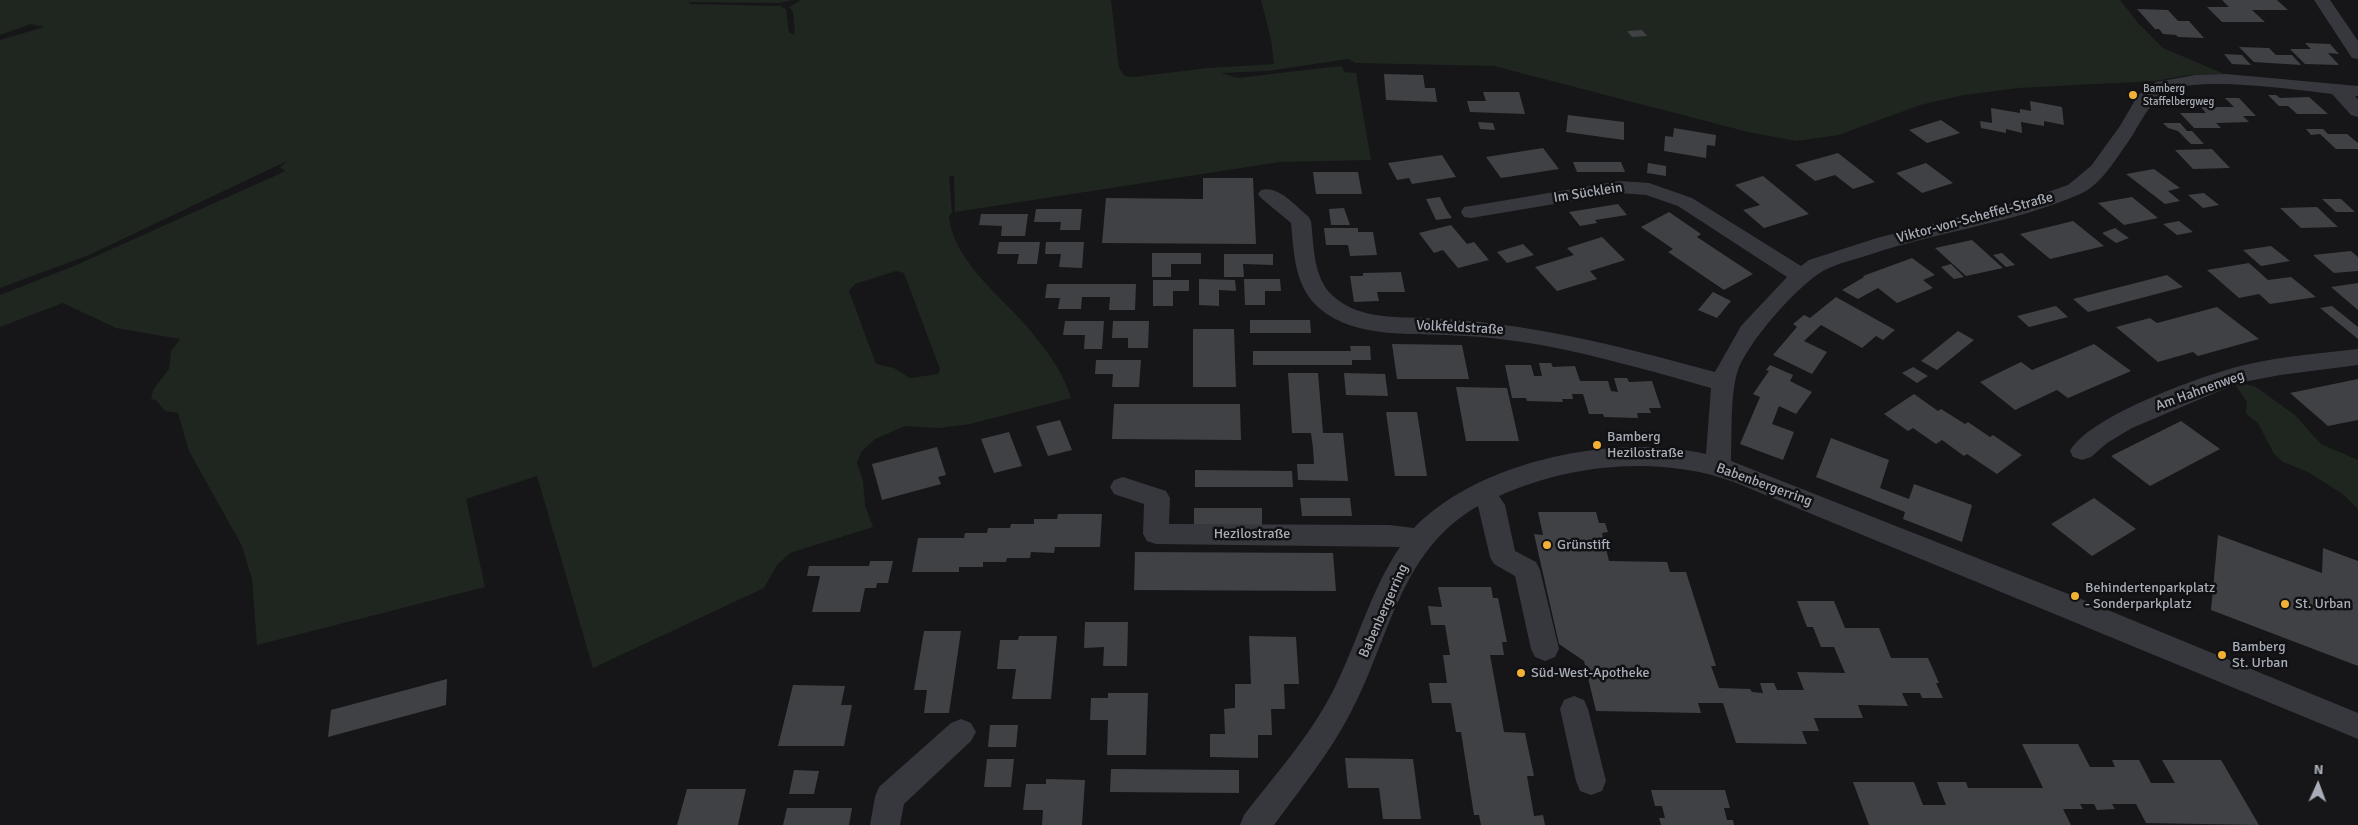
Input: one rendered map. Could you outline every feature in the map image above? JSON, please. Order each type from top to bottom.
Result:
[{"type":"street","points":[[2322,0],[2358,54]]},
{"type":"street","name":"Viktor-von-Scheffel-Straße","points":[[1718,466],[1723,383],[1727,369],[1749,331],[1801,276],[1817,266],[1840,256],[2030,206],[2074,189],[2098,170],[2129,127],[2145,99],[2162,86],[2195,80],[2226,79],[2304,84],[2350,91]]},
{"type":"street","points":[[2350,91],[2358,111]]},
{"type":"street","name":"Im Sücklein","points":[[1471,212],[1620,187],[1649,190],[1685,202],[1801,276]]},
{"type":"street","name":"Volkfeldstraße","points":[[1268,194],[1301,222],[1308,275],[1315,291],[1336,309],[1357,318],[1401,325],[1462,326],[1520,332],[1604,349],[1723,383]]},
{"type":"street","name":"Am Hahnenweg","points":[[2082,451],[2099,435],[2132,418],[2179,397],[2234,376],[2286,366],[2358,357]]},
{"type":"street","name":"Babenbergerring","points":[[1255,825],[1330,724],[1354,676],[1400,570],[1420,539],[1452,509],[1481,493],[1552,470],[1604,458],[1686,460],[1718,466],[2071,607],[2358,726]]},
{"type":"street","name":"Hezilostraße","points":[[1123,487],[1157,498],[1156,534],[1389,535],[1420,539]]},
{"type":"street","points":[[1481,493],[1492,505],[1503,557],[1527,570],[1545,649]]},
{"type":"street","points":[[1574,709],[1591,781]]},
{"type":"street","points":[[885,825],[890,797],[961,732]]},
{"type":"shaded area","points":[[0,0],[793,0],[779,3],[689,2],[690,4],[780,6],[786,9],[789,32],[795,35],[793,12],[789,7],[800,1],[798,0],[1111,0],[1119,68],[1125,76],[1134,77],[1208,68],[1274,64],[1271,39],[1261,0],[2120,0],[2139,24],[2163,48],[2224,74],[2189,75],[2156,81],[2018,88],[1964,95],[1920,105],[1839,135],[1796,141],[1748,132],[1494,66],[1356,63],[1348,59],[1267,71],[1221,73],[1238,78],[1339,66],[1343,67],[1344,72],[1356,73],[1371,160],[1280,162],[955,212],[954,176],[949,176],[952,213],[949,216],[952,231],[958,245],[976,272],[1042,346],[1062,376],[1071,398],[970,424],[939,428],[905,426],[875,439],[861,452],[857,463],[863,481],[865,505],[873,527],[790,553],[777,565],[764,588],[593,668],[537,476],[466,499],[485,587],[257,645],[252,579],[242,546],[189,451],[178,413],[165,411],[156,400],[151,399],[153,390],[169,369],[171,351],[180,339],[116,328],[63,303],[0,327],[0,295],[74,266],[279,174],[285,171],[280,167],[287,161],[89,255],[0,288],[0,40],[44,27],[31,24],[0,35]],"holes":[[[896,271],[904,273],[940,369],[938,374],[910,378],[894,368],[876,364],[849,291],[855,284]]]},
{"type":"shaded area","points":[[2238,382],[2256,387],[2295,415],[2321,444],[2358,460],[2358,509],[2344,495],[2308,472],[2283,462],[2274,454],[2258,423],[2246,414],[2247,402],[2236,386]]},
{"type":"building","points":[[2222,0],[2277,0],[2288,10],[2252,10],[2265,22],[2222,22],[2207,7],[2229,7]]},
{"type":"building","points":[[2137,9],[2168,10],[2178,21],[2189,21],[2204,38],[2178,37],[2176,35],[2163,34],[2159,29],[2155,29]]},
{"type":"building","points":[[1642,30],[1647,36],[1632,37],[1627,31]]},
{"type":"building","points":[[2305,43],[2330,44],[2339,54],[2328,53],[2339,65],[2305,64],[2290,49],[2311,49]]},
{"type":"building","points":[[2239,47],[2269,48],[2276,55],[2292,55],[2301,65],[2254,62]]},
{"type":"building","points":[[2224,54],[2242,55],[2251,65],[2232,64]]},
{"type":"building","points":[[1384,74],[1423,75],[1425,88],[1435,88],[1437,102],[1386,100]]},
{"type":"building","points":[[1483,92],[1519,92],[1525,114],[1470,112],[1467,101],[1486,101]]},
{"type":"building","points":[[2268,95],[2276,95],[2280,98],[2309,97],[2328,114],[2297,114],[2288,106],[2279,106]]},
{"type":"building","points":[[2225,98],[2239,98],[2256,116],[2243,116],[2249,122],[2216,123],[2221,128],[2194,128],[2180,113],[2206,113],[2201,107],[2234,107]]},
{"type":"building","points":[[2030,101],[2062,107],[2064,125],[2044,121],[2044,126],[2021,122],[2022,133],[2006,129],[2006,133],[1981,128],[1980,121],[1992,123],[1991,108],[2020,113],[2020,109],[2031,111]]},
{"type":"building","points":[[1568,115],[1624,122],[1624,140],[1566,132]]},
{"type":"building","points":[[1941,120],[1960,133],[1927,143],[1909,130]]},
{"type":"building","points":[[1478,122],[1493,123],[1495,130],[1480,129]]},
{"type":"building","points":[[2163,123],[2180,123],[2187,131],[2192,131],[2204,144],[2191,144],[2178,131],[2168,128]]},
{"type":"building","points":[[1674,128],[1716,135],[1715,146],[1707,145],[1706,158],[1664,151],[1665,136],[1673,137]]},
{"type":"building","points":[[2306,129],[2323,129],[2328,134],[2347,134],[2358,143],[2358,149],[2336,149],[2320,134],[2311,135]]},
{"type":"building","points":[[1543,148],[1559,169],[1501,178],[1486,157]]},
{"type":"building","points":[[2212,149],[2230,168],[2193,169],[2175,150]]},
{"type":"building","points":[[1838,153],[1875,182],[1853,189],[1835,175],[1815,181],[1795,165]]},
{"type":"building","points":[[1442,155],[1456,177],[1412,184],[1409,178],[1397,180],[1388,163]]},
{"type":"building","points":[[1573,162],[1621,162],[1625,172],[1577,172]]},
{"type":"building","points":[[1648,163],[1666,166],[1666,176],[1647,173]]},
{"type":"building","points":[[1926,163],[1953,183],[1922,193],[1896,173]]},
{"type":"building","points":[[2154,169],[2180,188],[2168,191],[2180,201],[2165,204],[2126,174]]},
{"type":"building","points":[[1313,172],[1358,172],[1362,194],[1316,194]]},
{"type":"building","points":[[1763,176],[1809,214],[1764,228],[1743,210],[1760,205],[1735,185]]},
{"type":"building","points":[[1203,178],[1253,178],[1256,244],[1102,243],[1106,198],[1203,199]]},
{"type":"building","points":[[2204,193],[2219,205],[2203,208],[2188,195]]},
{"type":"building","points":[[1440,197],[1452,218],[1436,220],[1426,199]]},
{"type":"building","points":[[2132,197],[2158,218],[2124,225],[2098,203]]},
{"type":"building","points":[[2322,199],[2341,199],[2355,212],[2336,212]]},
{"type":"building","points":[[1618,204],[1627,215],[1595,220],[1597,223],[1580,226],[1569,212]]},
{"type":"building","points":[[2317,207],[2338,227],[2301,228],[2280,208]]},
{"type":"building","points":[[1344,208],[1350,225],[1331,225],[1329,209]]},
{"type":"building","points":[[1036,209],[1082,209],[1080,230],[1060,230],[1061,222],[1034,222]]},
{"type":"building","points":[[1669,212],[1701,234],[1697,237],[1753,274],[1724,290],[1668,252],[1673,249],[1641,227]]},
{"type":"building","points":[[981,214],[1028,214],[1025,236],[1001,236],[1002,226],[979,225]]},
{"type":"building","points":[[2073,221],[2104,246],[2050,259],[2020,234]]},
{"type":"building","points":[[2179,221],[2193,232],[2177,235],[2163,224]]},
{"type":"building","points":[[1451,225],[1467,244],[1474,242],[1489,260],[1458,268],[1443,250],[1434,253],[1419,233]]},
{"type":"building","points":[[1324,228],[1358,228],[1358,232],[1373,232],[1377,255],[1350,256],[1348,245],[1326,245]]},
{"type":"building","points":[[2115,228],[2129,238],[2116,243],[2102,233]]},
{"type":"building","points":[[1602,237],[1625,260],[1590,271],[1597,279],[1557,291],[1535,267],[1574,255],[1567,248]]},
{"type":"building","points":[[1972,240],[2003,268],[1966,276],[1935,248]]},
{"type":"building","points":[[999,242],[1040,242],[1037,264],[1017,264],[1019,254],[997,254]]},
{"type":"building","points":[[1046,242],[1084,242],[1082,268],[1059,267],[1061,254],[1045,254]]},
{"type":"building","points":[[1523,244],[1534,255],[1507,263],[1497,252]]},
{"type":"building","points":[[2271,246],[2290,261],[2261,266],[2243,250]]},
{"type":"building","points":[[2351,251],[2358,257],[2358,271],[2334,273],[2313,255]]},
{"type":"building","points":[[1152,253],[1201,253],[1201,264],[1171,264],[1171,277],[1152,277]]},
{"type":"building","points":[[2002,253],[2015,265],[2006,267],[1993,255]]},
{"type":"building","points":[[1224,254],[1273,254],[1273,265],[1243,264],[1244,277],[1224,277]]},
{"type":"building","points":[[1912,258],[1935,275],[1923,280],[1933,288],[1897,303],[1878,288],[1858,299],[1842,290],[1863,276]]},
{"type":"building","points":[[2249,263],[2268,280],[2291,277],[2316,297],[2270,304],[2259,294],[2239,298],[2207,270]]},
{"type":"building","points":[[1951,264],[1964,277],[1954,279],[1941,267]]},
{"type":"building","points":[[1401,272],[1405,292],[1377,292],[1379,301],[1354,302],[1350,276],[1363,276],[1363,273]]},
{"type":"building","points":[[2167,275],[2183,287],[2088,312],[2073,299]]},
{"type":"building","points":[[1199,279],[1235,280],[1236,291],[1219,290],[1219,306],[1199,305]]},
{"type":"building","points":[[1244,279],[1280,279],[1281,291],[1265,291],[1265,305],[1245,305]]},
{"type":"building","points":[[1153,280],[1189,280],[1189,291],[1173,291],[1173,306],[1153,306]]},
{"type":"building","points":[[2358,283],[2358,310],[2331,287]]},
{"type":"building","points":[[1047,284],[1136,284],[1135,310],[1109,310],[1110,297],[1082,297],[1081,309],[1058,309],[1060,298],[1045,298]]},
{"type":"building","points":[[1713,292],[1731,301],[1717,318],[1698,310]]},
{"type":"building","points":[[1836,297],[1895,330],[1883,340],[1876,336],[1862,348],[1821,325],[1804,341],[1827,352],[1812,374],[1773,355],[1797,327],[1793,324],[1804,315],[1810,318]]},
{"type":"building","points":[[2056,306],[2068,317],[2029,327],[2017,316]]},
{"type":"building","points":[[2332,306],[2358,327],[2358,339],[2320,308]]},
{"type":"building","points":[[2217,307],[2259,339],[2198,356],[2193,352],[2158,362],[2116,327],[2150,318],[2157,323]]},
{"type":"building","points":[[1250,320],[1310,320],[1311,333],[1250,333]]},
{"type":"building","points":[[1065,321],[1104,321],[1102,349],[1084,349],[1085,335],[1063,335]]},
{"type":"building","points":[[1113,321],[1149,321],[1148,348],[1128,348],[1128,338],[1112,338]]},
{"type":"building","points":[[1193,329],[1234,329],[1236,387],[1193,387]]},
{"type":"building","points":[[1958,331],[1974,340],[1937,370],[1921,361]]},
{"type":"building","points":[[1392,344],[1462,345],[1469,379],[1397,379]]},
{"type":"building","points":[[2094,344],[2131,371],[2068,398],[2057,390],[2015,410],[1980,382],[2021,362],[2032,370]]},
{"type":"building","points":[[1350,346],[1370,346],[1371,360],[1352,360],[1352,365],[1253,365],[1253,351],[1351,351]]},
{"type":"building","points":[[1096,360],[1141,360],[1139,387],[1112,387],[1113,374],[1095,374]]},
{"type":"building","points":[[1539,363],[1551,363],[1553,367],[1575,366],[1580,381],[1608,381],[1611,391],[1618,392],[1614,378],[1627,378],[1629,382],[1652,381],[1661,408],[1649,408],[1651,413],[1637,413],[1638,418],[1604,417],[1603,414],[1589,414],[1583,394],[1572,394],[1573,399],[1562,399],[1563,402],[1527,401],[1526,398],[1512,398],[1505,365],[1531,365],[1534,376],[1542,376]]},
{"type":"building","points":[[1770,365],[1793,375],[1790,381],[1812,392],[1796,414],[1779,406],[1772,424],[1794,432],[1783,460],[1740,444],[1760,397],[1753,394],[1769,371],[1766,370]]},
{"type":"building","points":[[1913,367],[1928,376],[1917,383],[1902,373]]},
{"type":"building","points":[[1288,373],[1318,373],[1323,433],[1343,433],[1348,481],[1298,480],[1297,464],[1314,464],[1313,448],[1311,433],[1292,433]]},
{"type":"building","points":[[1344,373],[1385,374],[1388,396],[1346,395]]},
{"type":"building","points":[[2358,379],[2358,420],[2328,426],[2290,393]]},
{"type":"building","points":[[1456,387],[1507,388],[1519,441],[1466,441]]},
{"type":"building","points":[[1914,394],[1938,411],[1941,409],[1965,424],[1968,422],[1990,437],[1993,435],[2022,455],[1997,474],[1967,454],[1964,456],[1942,440],[1936,444],[1913,428],[1908,431],[1884,414]]},
{"type":"building","points":[[1114,404],[1240,404],[1241,440],[1112,439]]},
{"type":"building","points":[[1386,412],[1417,412],[1427,476],[1395,476]]},
{"type":"building","points":[[1060,420],[1072,450],[1048,456],[1036,426]]},
{"type":"building","points":[[2181,421],[2220,449],[2150,486],[2111,456]]},
{"type":"building","points":[[1009,432],[1022,466],[994,473],[981,439]]},
{"type":"building","points":[[1831,438],[1889,460],[1880,488],[1909,499],[1914,484],[1972,505],[1962,542],[1903,519],[1905,512],[1816,477]]},
{"type":"building","points":[[937,447],[946,475],[938,477],[941,484],[882,500],[872,464]]},
{"type":"building","points":[[1195,470],[1292,471],[1293,487],[1195,487]]},
{"type":"building","points":[[1300,498],[1350,498],[1352,516],[1302,516]]},
{"type":"building","points":[[2094,498],[2136,529],[2092,556],[2051,524]]},
{"type":"building","points":[[1194,508],[1262,508],[1262,526],[1194,525]]},
{"type":"building","points":[[1538,512],[1596,512],[1599,523],[1605,523],[1608,532],[1602,533],[1609,561],[1667,562],[1670,572],[1686,572],[1716,666],[1711,666],[1719,688],[1750,689],[1752,692],[1763,693],[1760,683],[1774,683],[1777,690],[1804,690],[1797,672],[1845,673],[1834,647],[1821,647],[1813,627],[1807,627],[1797,601],[1834,601],[1845,628],[1879,628],[1891,658],[1928,658],[1939,683],[1936,683],[1943,698],[1922,698],[1920,693],[1902,693],[1908,706],[1858,705],[1863,718],[1814,718],[1819,731],[1802,731],[1807,744],[1736,743],[1723,703],[1698,703],[1701,713],[1596,711],[1584,661],[1559,644],[1534,534],[1543,535]]},
{"type":"building","points":[[1058,514],[1102,514],[1100,547],[1055,547],[1054,553],[1031,552],[1030,558],[1007,558],[1006,562],[983,562],[983,567],[959,567],[959,572],[912,572],[918,538],[964,538],[965,533],[987,533],[988,528],[1010,528],[1011,524],[1034,524],[1034,519],[1057,519]]},
{"type":"building","name":"St. Urban","points":[[2218,535],[2322,573],[2323,548],[2358,561],[2358,666],[2211,610]]},
{"type":"building","points":[[1135,552],[1333,553],[1336,591],[1134,590]]},
{"type":"building","points":[[870,561],[893,561],[888,583],[877,583],[876,588],[865,588],[860,612],[812,612],[820,576],[807,576],[809,566],[869,566]]},
{"type":"building","points":[[1438,587],[1491,587],[1493,598],[1498,598],[1507,642],[1502,642],[1504,655],[1490,655],[1504,732],[1525,733],[1534,776],[1527,776],[1534,816],[1543,815],[1545,825],[1481,825],[1479,815],[1474,815],[1461,732],[1456,732],[1451,703],[1432,703],[1429,683],[1447,683],[1443,655],[1450,655],[1445,625],[1431,625],[1428,606],[1442,607]]},
{"type":"building","points":[[1085,622],[1128,622],[1127,666],[1103,666],[1104,647],[1084,648]]},
{"type":"building","points":[[924,631],[961,631],[949,713],[924,713],[927,690],[914,690]]},
{"type":"building","points":[[1019,636],[1057,636],[1051,699],[1012,699],[1016,669],[997,669],[1000,640],[1018,640]]},
{"type":"building","points":[[1249,636],[1296,637],[1299,684],[1284,684],[1285,709],[1271,709],[1272,735],[1258,735],[1258,758],[1210,757],[1210,734],[1225,734],[1224,709],[1235,708],[1235,684],[1251,684]]},
{"type":"building","points":[[447,679],[446,705],[328,737],[331,710]]},
{"type":"building","points":[[793,685],[845,686],[841,705],[852,705],[844,746],[778,746]]},
{"type":"building","points":[[1108,693],[1148,693],[1146,755],[1107,755],[1108,720],[1090,720],[1091,698],[1108,698]]},
{"type":"building","points":[[990,725],[1018,725],[1016,747],[988,747]]},
{"type":"building","points":[[2022,744],[2078,744],[2090,767],[2115,767],[2112,760],[2139,760],[2151,783],[2175,783],[2162,760],[2221,760],[2259,825],[2146,823],[2136,804],[2112,804],[2115,809],[2097,810],[2094,804],[2080,804],[2083,809],[2063,809],[2071,825],[1869,825],[1853,782],[1914,782],[1923,805],[1946,805],[1937,782],[1966,782],[1968,788],[2043,788]]},
{"type":"building","points":[[1345,758],[1413,759],[1421,819],[1383,819],[1379,788],[1348,788]]},
{"type":"building","points":[[987,759],[1014,759],[1011,787],[984,787]]},
{"type":"building","points":[[1111,769],[1239,770],[1239,793],[1110,792]]},
{"type":"building","points":[[794,770],[819,771],[814,794],[789,794]]},
{"type":"building","points":[[1046,779],[1085,780],[1082,825],[1042,825],[1043,810],[1023,810],[1026,784],[1046,784]]},
{"type":"building","points":[[687,789],[746,789],[738,825],[677,825]]},
{"type":"building","points":[[1651,790],[1725,790],[1730,808],[1724,808],[1727,820],[1733,820],[1734,825],[1661,825],[1659,818],[1665,818],[1662,806],[1655,806]]},
{"type":"building","points":[[787,808],[852,808],[849,825],[783,825]]},
{"type":"place","name":"Bamberg Staffelbergweg","points":[[2133,95]]},
{"type":"place","name":"Bamberg Hezilostraße","points":[[1597,445]]},
{"type":"place","name":"Grünstift","points":[[1547,545]]},
{"type":"place","name":"Behindertenparkplatz - Sonderparkplatz","points":[[2075,596]]},
{"type":"place","name":"St. Urban","points":[[2285,604]]},
{"type":"place","name":"Bamberg St. Urban","points":[[2222,655]]},
{"type":"place","name":"Süd-West-Apotheke","points":[[1521,673]]}]
